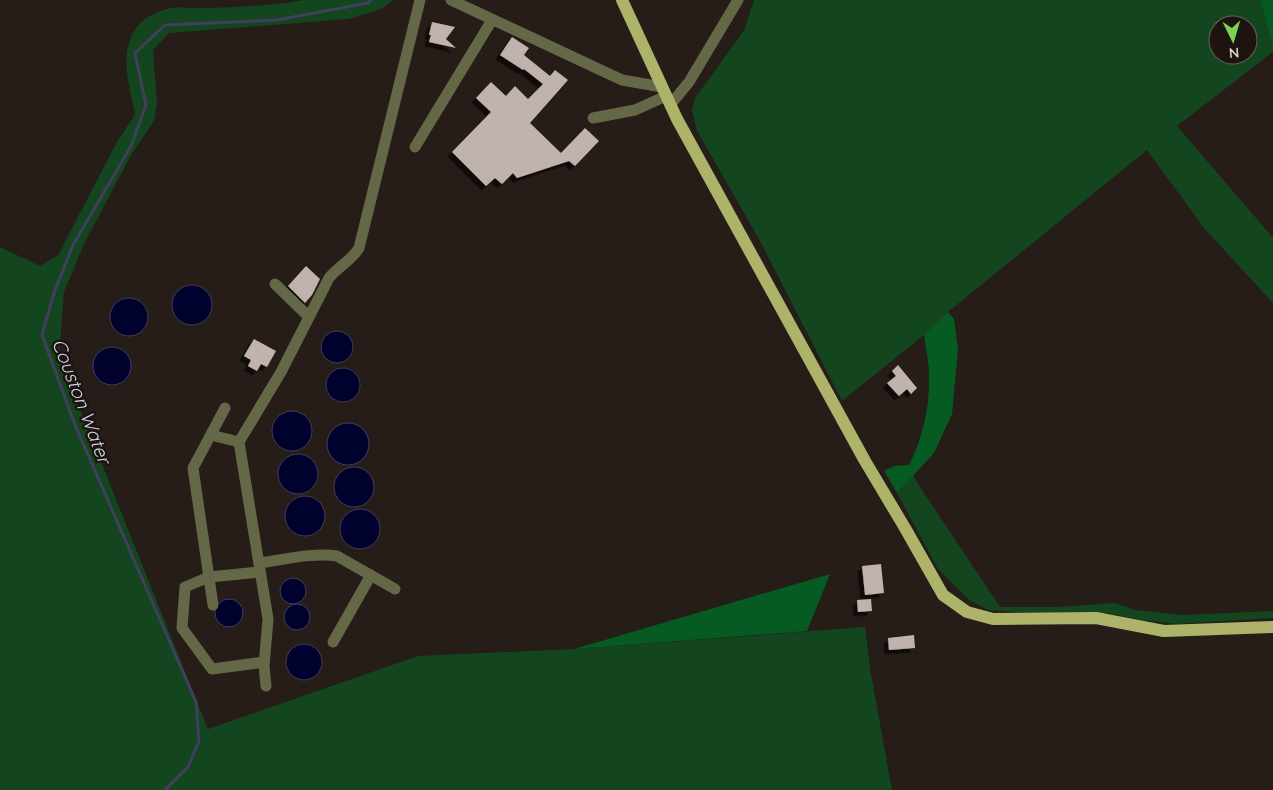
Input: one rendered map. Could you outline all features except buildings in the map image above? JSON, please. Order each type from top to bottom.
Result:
[{"type":"main road","points":[[622,0],[666,96],[865,462],[943,595],[967,612],[993,619],[1096,618],[1164,631],[1273,627]]},
{"type":"street","points":[[266,686],[264,662],[268,619],[239,442],[281,372],[330,278],[334,272],[355,255],[359,248],[420,0]]},
{"type":"street","points":[[451,0],[622,80],[666,96]]},
{"type":"street","points":[[593,118],[635,110],[666,96],[689,82],[738,0]]},
{"type":"street","points":[[414,146],[492,20]]},
{"type":"street","points":[[275,284],[309,317]]},
{"type":"street","points":[[213,605],[193,468],[225,408]]},
{"type":"street","points":[[211,435],[239,442]]},
{"type":"street","points":[[264,662],[212,669],[182,628],[185,587],[208,576],[259,568],[313,556],[329,555],[337,556],[395,589]]},
{"type":"street","points":[[333,642],[371,576]]},
{"type":"green space","points":[[304,0],[393,0],[381,9],[349,19],[169,33],[153,50],[157,103],[154,121],[131,155],[84,244],[64,292],[59,357],[208,729],[418,656],[574,649],[865,627],[871,674],[892,790],[0,790],[0,247],[40,266],[58,255],[118,140],[135,115],[126,58],[133,33],[141,23],[157,12],[174,7],[242,7]]},
{"type":"green space","points":[[754,0],[1260,0],[1273,52],[1258,64],[1258,15],[1208,15],[1208,65],[1256,65],[1177,126],[1273,238],[1273,303],[1204,228],[1147,150],[842,401],[759,239],[697,131],[692,110],[695,98],[744,30]]},
{"type":"green space","points":[[1260,0],[1273,0],[1273,47]]},
{"type":"green space","points":[[948,312],[954,319],[958,349],[952,414],[934,453],[897,493],[884,471],[894,466],[909,465],[914,455],[924,425],[929,393],[929,370],[924,335]]},
{"type":"green space","points":[[913,475],[1000,607],[1056,607],[1115,603],[1135,610],[1183,615],[1273,611],[1273,618],[1177,624],[1141,620],[1107,613],[988,610],[969,600],[938,569],[897,493]]},
{"type":"green space","points":[[830,574],[807,631],[574,649]]},
{"type":"water","points":[[192,285],[206,291],[212,305],[206,319],[192,325],[178,319],[172,305],[178,291]]},
{"type":"water","points":[[129,298],[143,303],[148,317],[143,331],[129,336],[115,331],[110,317],[115,303]]},
{"type":"water","points":[[337,331],[343,332],[348,336],[352,341],[352,353],[348,358],[343,362],[337,363],[331,362],[326,358],[322,353],[321,347],[322,341],[326,336],[331,332]]},
{"type":"water","points":[[112,347],[126,352],[131,366],[126,380],[112,385],[98,380],[93,366],[98,352]]},
{"type":"water","points":[[343,368],[355,373],[360,385],[355,397],[343,402],[331,397],[326,385],[331,373]]},
{"type":"water","points":[[292,411],[306,417],[312,431],[306,445],[292,451],[278,445],[272,431],[278,417]]},
{"type":"water","points":[[348,423],[363,429],[369,444],[363,459],[348,465],[333,459],[327,444],[333,429]]},
{"type":"water","points":[[294,454],[302,454],[309,457],[315,463],[318,474],[315,485],[309,491],[302,494],[294,494],[287,491],[281,485],[278,478],[278,470],[281,463],[287,457]]},
{"type":"water","points":[[358,467],[365,470],[371,476],[374,487],[373,495],[365,504],[358,507],[350,507],[343,504],[335,495],[334,483],[337,476],[346,468]]},
{"type":"water","points":[[301,496],[309,496],[316,499],[322,505],[325,516],[322,527],[316,533],[309,536],[301,536],[294,533],[288,527],[285,520],[285,512],[288,505],[294,499]]},
{"type":"water","points":[[364,509],[371,512],[377,518],[380,529],[379,537],[371,546],[364,549],[356,549],[349,546],[341,537],[340,525],[343,518],[352,510]]},
{"type":"water","points":[[293,578],[302,582],[306,591],[302,600],[293,604],[284,600],[280,591],[284,582]]},
{"type":"water","points":[[229,599],[239,603],[243,613],[239,623],[229,627],[219,623],[215,613],[219,603]]},
{"type":"water","points":[[297,604],[306,608],[310,617],[306,626],[297,630],[288,626],[284,617],[288,608]]},
{"type":"water","points":[[304,644],[316,650],[322,662],[316,674],[304,680],[292,674],[286,662],[292,650]]},
{"type":"waterway","name":"Couston Water","points":[[165,790],[188,767],[199,741],[196,702],[75,425],[42,335],[54,293],[73,245],[131,146],[146,105],[135,53],[165,25],[277,20],[368,3],[371,0]]}]
